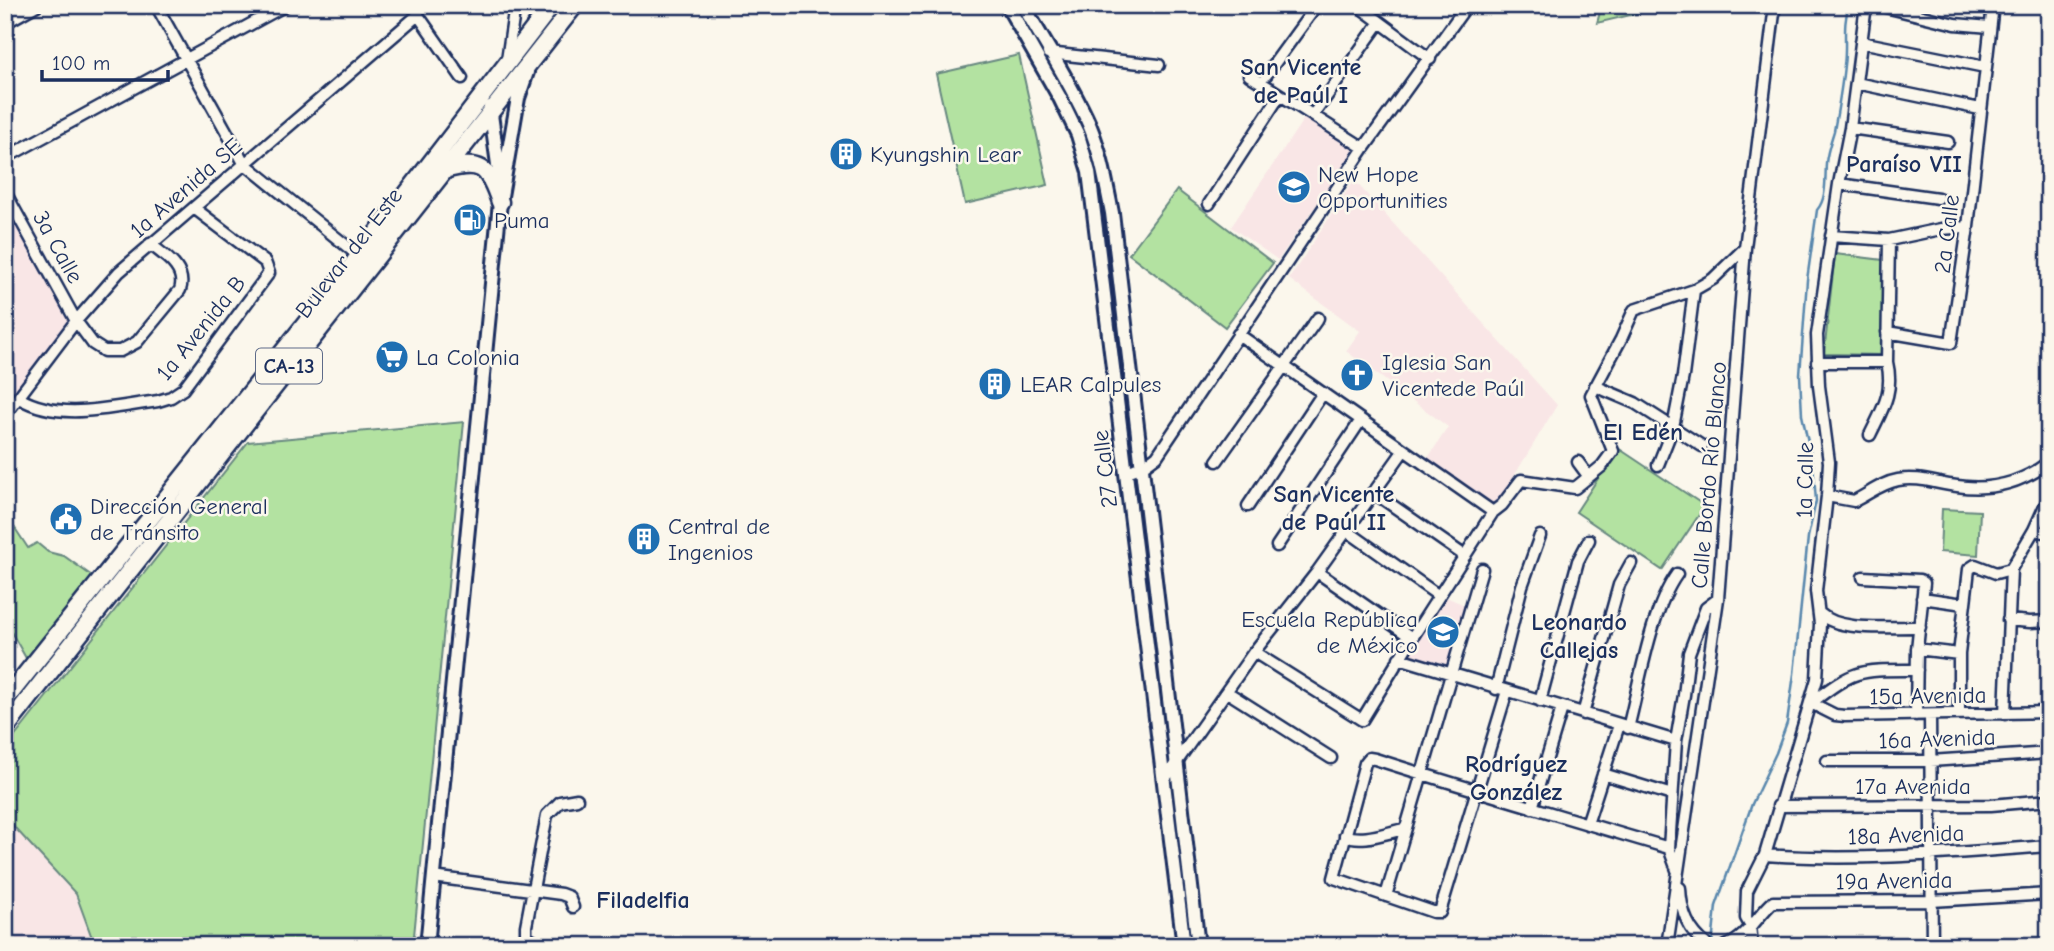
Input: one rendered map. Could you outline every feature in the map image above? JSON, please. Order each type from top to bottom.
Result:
[{"type":"highway","name":"Bulevar del Este","points":[[5,729],[381,249],[487,89],[552,5]]},
{"type":"highway","name":"Bulevar del Este","points":[[5,700],[359,256],[437,166],[491,112],[575,5]]},
{"type":"highway","points":[[437,166],[481,167],[488,172],[501,196]]},
{"type":"street","points":[[5,23],[37,5]]},
{"type":"street","points":[[156,5],[244,163],[359,256]]},
{"type":"street","points":[[5,158],[286,5]]},
{"type":"street","points":[[506,65],[515,5]]},
{"type":"street","name":"27 Calle","points":[[1007,5],[1060,98],[1080,142],[1090,179],[1184,946]]},
{"type":"street","name":"27 Calle","points":[[1023,5],[1078,101],[1096,143],[1112,214],[1198,946]]},
{"type":"street","points":[[1266,75],[1317,5]]},
{"type":"street","points":[[1357,5],[1430,59]]},
{"type":"street","points":[[1127,472],[1141,467],[1157,456],[1364,148],[1467,5]]},
{"type":"street","name":"Calle Bordo Río Blanco","points":[[1667,946],[1718,599],[1745,248],[1776,5]]},
{"type":"street","name":"1a Calle","points":[[1752,946],[1750,925],[1746,918],[1747,891],[1765,855],[1817,679],[1820,624],[1816,591],[1829,462],[1817,362],[1817,335],[1850,128],[1866,5]]},
{"type":"street","points":[[1877,5],[1955,24],[1990,27]]},
{"type":"street","name":"2a Calle","points":[[1888,332],[1951,343],[1968,227],[1993,5]]},
{"type":"street","points":[[417,10],[462,78]]},
{"type":"street","name":"1a Avenida SE","points":[[5,415],[76,321],[119,272],[417,10]]},
{"type":"street","points":[[1313,115],[1380,22]]},
{"type":"street","points":[[1861,42],[1986,67]]},
{"type":"street","points":[[1034,51],[1159,65]]},
{"type":"street","points":[[427,946],[501,196],[517,99],[533,60]]},
{"type":"street","points":[[1249,75],[1364,148]]},
{"type":"street","points":[[1856,83],[1980,109]]},
{"type":"street","points":[[487,89],[501,196]]},
{"type":"street","points":[[1209,204],[1280,94]]},
{"type":"street","points":[[1850,128],[1948,142]]},
{"type":"street","points":[[1080,142],[1096,143]]},
{"type":"street","points":[[1090,179],[1104,176]]},
{"type":"street","points":[[1839,184],[1938,198]]},
{"type":"street","name":"3a Calle","points":[[5,192],[76,321],[93,344],[104,351],[120,351],[137,342],[182,286],[178,270],[150,244]]},
{"type":"street","name":"1a Avenida B","points":[[19,398],[48,410],[68,412],[158,401],[183,389],[269,273],[265,262],[194,208]]},
{"type":"street","points":[[1831,236],[1889,240],[1941,229],[1968,227]]},
{"type":"street","points":[[1870,435],[1890,388],[1886,362],[1889,240]]},
{"type":"street","points":[[1254,652],[1362,720],[1493,512],[1502,505],[1521,480],[1575,488],[1602,466],[1613,449],[1591,398],[1634,310],[1694,289],[1713,279],[1745,248]]},
{"type":"street","points":[[1658,465],[1673,427],[1683,376],[1694,289]]},
{"type":"street","points":[[1217,461],[1318,317]]},
{"type":"street","points":[[1238,334],[1493,512]]},
{"type":"street","points":[[1817,362],[1886,362]]},
{"type":"street","points":[[1595,386],[1635,402],[1702,446]]},
{"type":"street","points":[[1248,506],[1323,393]]},
{"type":"street","points":[[1277,546],[1361,421]]},
{"type":"street","points":[[1164,780],[1254,652],[1317,572],[1404,450]]},
{"type":"street","points":[[1578,462],[1589,477]]},
{"type":"street","points":[[1827,496],[1854,501],[1879,486],[1908,479],[1937,481],[1957,486],[1999,487],[2019,480],[2049,462]]},
{"type":"street","points":[[1373,492],[1465,556]]},
{"type":"street","points":[[2005,714],[2011,569],[2034,530],[2049,497]]},
{"type":"street","points":[[1346,530],[1439,596]]},
{"type":"street","points":[[2034,530],[2049,533]]},
{"type":"street","points":[[1539,536],[1522,586],[1477,791],[1440,912],[1433,912],[1334,878],[1365,763],[1369,758],[1477,791],[1532,808],[1669,848]]},
{"type":"street","points":[[1540,701],[1578,561],[1588,540]]},
{"type":"street","points":[[1583,713],[1619,586],[1631,564]]},
{"type":"street","points":[[1959,715],[1959,654],[1969,569],[1972,565],[1996,573],[2011,569]]},
{"type":"street","points":[[1386,896],[1482,569]]},
{"type":"street","points":[[1317,572],[1412,638]]},
{"type":"street","points":[[1587,824],[1603,774],[1624,726],[1658,608],[1666,589],[1677,574]]},
{"type":"street","points":[[1863,577],[1920,580],[1924,583],[1917,649],[1916,715]]},
{"type":"street","points":[[1923,598],[1964,604]]},
{"type":"street","points":[[1708,946],[1693,932],[1684,917],[1679,874],[1669,848],[1676,741],[1689,653],[1706,608],[1718,599]]},
{"type":"street","points":[[1818,613],[1826,620],[1842,625],[1920,627]]},
{"type":"street","points":[[2008,620],[2049,621]]},
{"type":"street","points":[[1917,649],[1959,654]]},
{"type":"street","points":[[1399,658],[1676,741]]},
{"type":"street","points":[[1811,703],[1853,673],[1867,670],[1917,670]]},
{"type":"street","points":[[1227,692],[1331,758]]},
{"type":"street","name":"15a Avenida","points":[[1811,703],[1835,715],[2049,712]]},
{"type":"street","points":[[1532,808],[1562,708]]},
{"type":"street","points":[[1930,715],[1932,946]]},
{"type":"street","name":"16a Avenida","points":[[1827,761],[1930,761],[2049,753]]},
{"type":"street","points":[[1603,774],[1672,795]]},
{"type":"street","points":[[543,946],[526,936],[526,926],[547,815],[560,802],[577,799]]},
{"type":"street","name":"17a Avenida","points":[[1778,806],[1991,805],[2049,800]]},
{"type":"street","points":[[1345,835],[1371,837],[1405,829]]},
{"type":"street","name":"18a Avenida","points":[[1765,855],[1801,858],[1931,854],[2049,846]]},
{"type":"street","points":[[433,877],[569,897],[573,907]]},
{"type":"street","name":"19a Avenida","points":[[1726,946],[1742,937],[1773,902],[1931,901],[2049,894]]},
{"type":"shaded area","name":"New Hope Opportunities","points":[[1307,114],[1357,146],[1278,260],[1231,227]]},
{"type":"shaded area","points":[[1354,180],[1557,405],[1496,506],[1426,461],[1448,427],[1346,351],[1360,331],[1289,279]]},
{"type":"shaded area","points":[[5,202],[71,320],[11,397],[5,393]]},
{"type":"shaded area","name":"Escuela República de México","points":[[1444,596],[1469,607],[1451,672],[1408,657]]},
{"type":"shaded area","points":[[5,817],[76,894],[95,946],[5,946]]},
{"type":"green space","points":[[1602,5],[1673,5],[1597,23]]},
{"type":"green space","points":[[1019,55],[1048,185],[965,204],[936,74]]},
{"type":"green space","points":[[1177,190],[1273,263],[1225,327],[1129,254]]},
{"type":"green space","points":[[1835,254],[1883,260],[1883,355],[1824,354]]},
{"type":"green space","points":[[464,422],[413,946],[95,946],[76,894],[5,817],[5,749],[248,442]]},
{"type":"green space","points":[[1618,448],[1705,506],[1662,570],[1576,512]]},
{"type":"green space","points":[[1942,509],[1980,511],[1978,555],[1940,552]]},
{"type":"green space","points":[[5,513],[28,548],[37,543],[48,552],[64,556],[96,579],[27,660],[5,621]]},
{"type":"waterway","points":[[1712,945],[1716,906],[1752,804],[1787,723],[1808,537],[1816,501],[1813,464],[1802,415],[1800,375],[1807,280],[1817,210],[1824,194],[1827,159],[1841,90],[1849,5]]},
{"type":"place","name":"Kyungshin Lear","points":[[846,154]]},
{"type":"place","name":"New Hope Opportunities","points":[[1294,187]]},
{"type":"place","name":"Puma","points":[[470,220]]},
{"type":"place","name":"La Colonia","points":[[392,357]]},
{"type":"place","name":"Iglesia San Vicentede Paúl","points":[[1357,375]]},
{"type":"place","name":"LEAR Calpules","points":[[995,384]]},
{"type":"place","name":"Dirección General de Tránsito","points":[[66,519]]},
{"type":"place","name":"Central de Ingenios","points":[[644,539]]},
{"type":"place","name":"Escuela República de México","points":[[1443,632]]},
{"type":"district","name":"San Vicente de Paúl I","points":[[1301,81]]},
{"type":"district","name":"Paraíso VII","points":[[1904,164]]},
{"type":"district","name":"El Edén","points":[[1643,432]]},
{"type":"district","name":"San Vicente de Paúl II","points":[[1334,508]]},
{"type":"district","name":"Leonardo Callejas","points":[[1579,636]]},
{"type":"district","name":"Rodríguez González","points":[[1516,778]]},
{"type":"district","name":"Filadelfia","points":[[643,900]]}]
